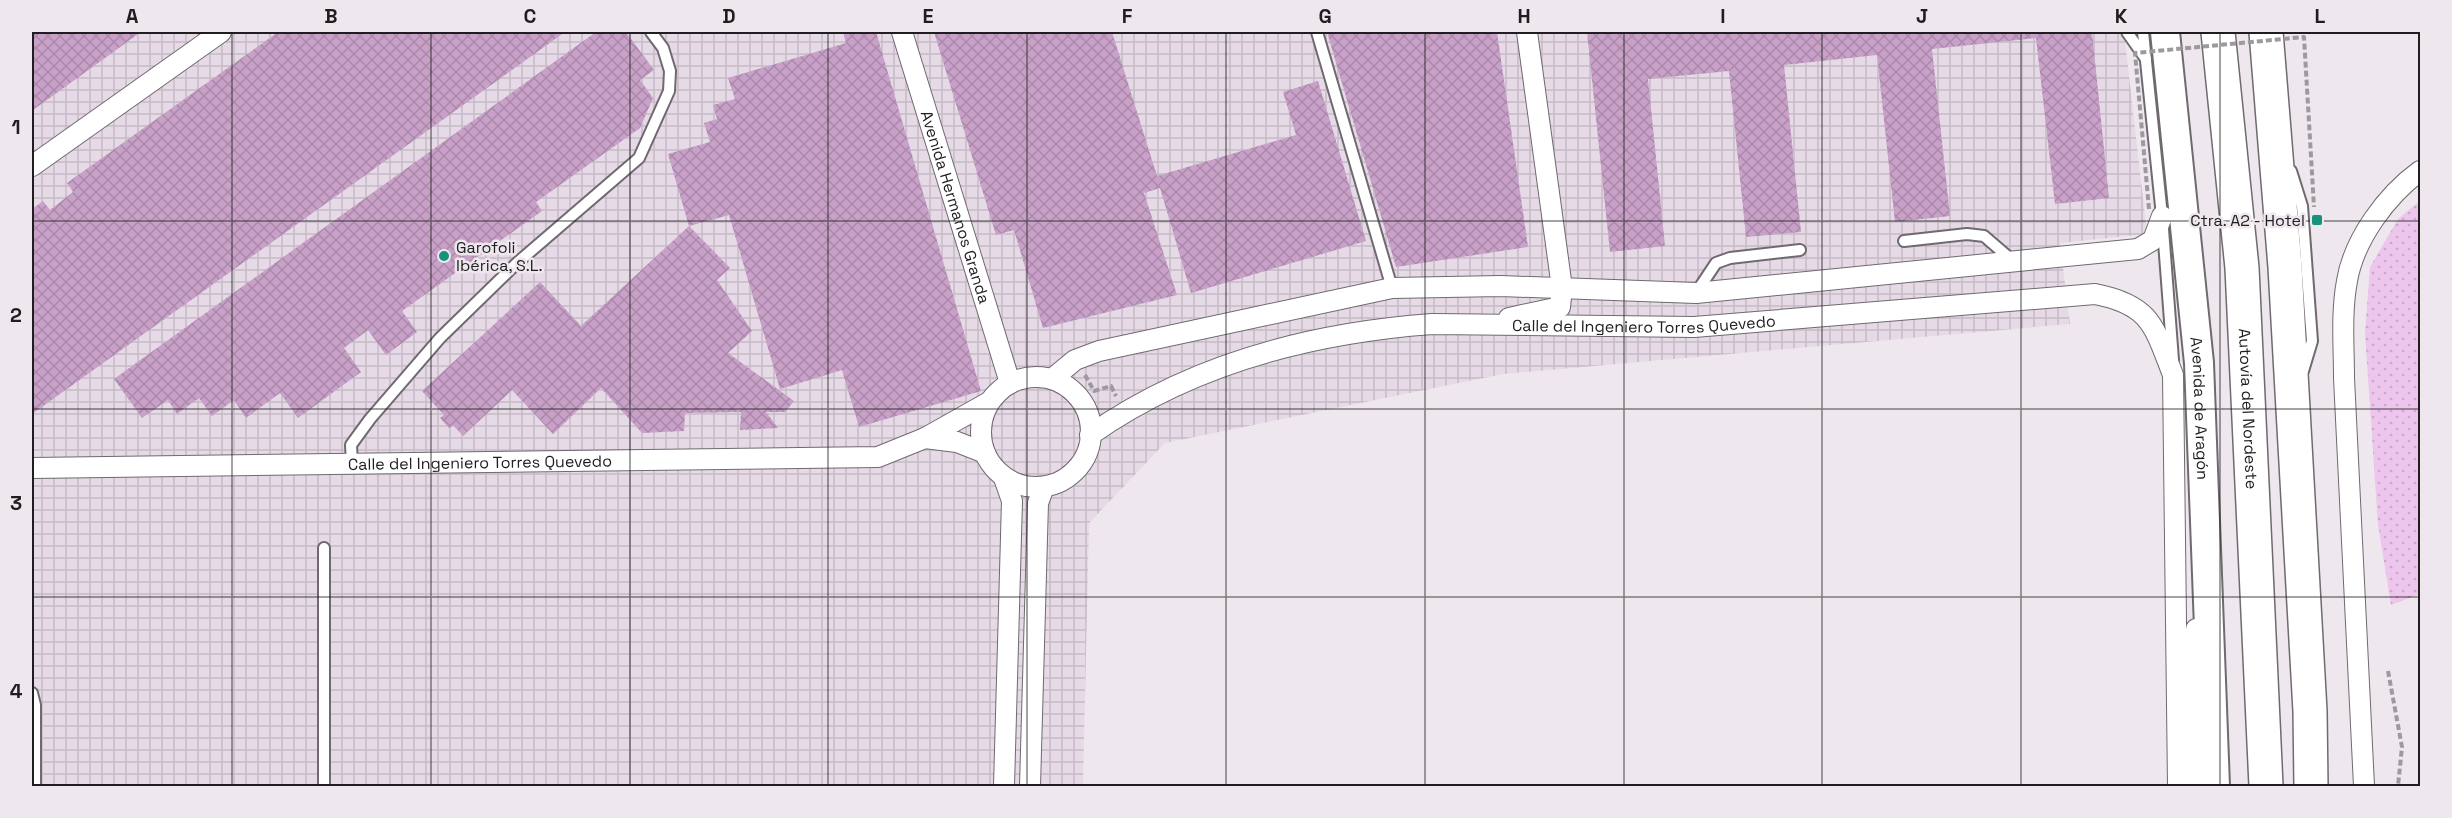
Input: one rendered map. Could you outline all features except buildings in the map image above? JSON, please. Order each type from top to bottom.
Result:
[{"type":"highway","name":"Autovía del Nordeste","points":[[2218,32],[2242,268],[2266,786]]},
{"type":"highway","points":[[2266,32],[2293,403],[2310,711],[2311,786]]},
{"type":"street","points":[[32,166],[221,32]]},
{"type":"street","name":"Avenida Hermanos Granda","points":[[902,32],[1010,383]]},
{"type":"street","points":[[1475,325],[1560,307],[1562,288],[1527,32]]},
{"type":"street","name":"Avenida de Aragón","points":[[2165,32],[2199,363],[2215,786]]},
{"type":"street","points":[[2364,786],[2344,378],[2343,323],[2347,279],[2361,242],[2380,208],[2408,180],[2421,171]]},
{"type":"street","name":"Calle del Ingeniero Torres Quevedo","points":[[1052,379],[1074,360],[1099,351],[1392,288],[1501,286],[1696,293],[2138,249],[2153,240],[2156,213]]},
{"type":"street","name":"Calle del Ingeniero Torres Quevedo","points":[[1090,435],[1125,411],[1227,363],[1319,339],[1398,327],[1475,325],[1694,327],[2095,294],[2121,299],[2145,314],[2173,375]]},
{"type":"street","points":[[2196,786],[2199,363]]},
{"type":"street","points":[[2173,375],[2178,786]]},
{"type":"street","points":[[1004,478],[1030,487],[1044,487],[1071,475],[1081,464],[1090,435],[1089,421],[1076,395],[1052,379],[1038,377],[1010,383],[989,402],[981,422],[981,443],[989,463],[1004,478],[1012,501],[1004,786]]},
{"type":"street","name":"Calle del Ingeniero Torres Quevedo","points":[[32,468],[878,457],[925,438],[989,402]]},
{"type":"street","name":"Calle del Ingeniero Torres Quevedo","points":[[925,438],[957,442],[985,453]]},
{"type":"street","points":[[1030,786],[1038,503],[1044,487]]},
{"type":"lane","points":[[352,463],[351,445],[370,419],[440,338],[517,263],[639,159],[669,92],[670,71],[663,48],[651,32]]},
{"type":"lane","points":[[1317,32],[1392,288]]},
{"type":"lane","points":[[2127,32],[2146,59]]},
{"type":"lane","points":[[2143,32],[2156,213],[2173,375]]},
{"type":"lane","points":[[1904,241],[1967,234],[1984,236],[2013,261]]},
{"type":"lane","points":[[1696,293],[1716,263],[1730,258],[1800,250]]},
{"type":"lane","points":[[324,548],[324,786]]},
{"type":"lane","points":[[32,693],[35,786]]},
{"type":"path","points":[[2156,213],[2135,53],[2304,37],[2314,207]]},
{"type":"path","points":[[1083,372],[1094,391],[1111,386],[1117,396]]},
{"type":"path","points":[[2388,671],[2402,747],[2398,786]]},
{"type":"shaded area","points":[[32,32],[2124,32],[2147,234],[2060,243],[2070,324],[1503,374],[1165,443],[1089,523],[1083,786],[32,786]]},
{"type":"shaded area","points":[[2420,201],[2420,594],[2391,605],[2378,525],[2365,333],[2370,267],[2398,219]]},
{"type":"place","name":"Ctra. A2 - Hotel","points":[[2317,220]]},
{"type":"place","name":"Garofoli Ibérica, S.L.","points":[[444,256]]}]
